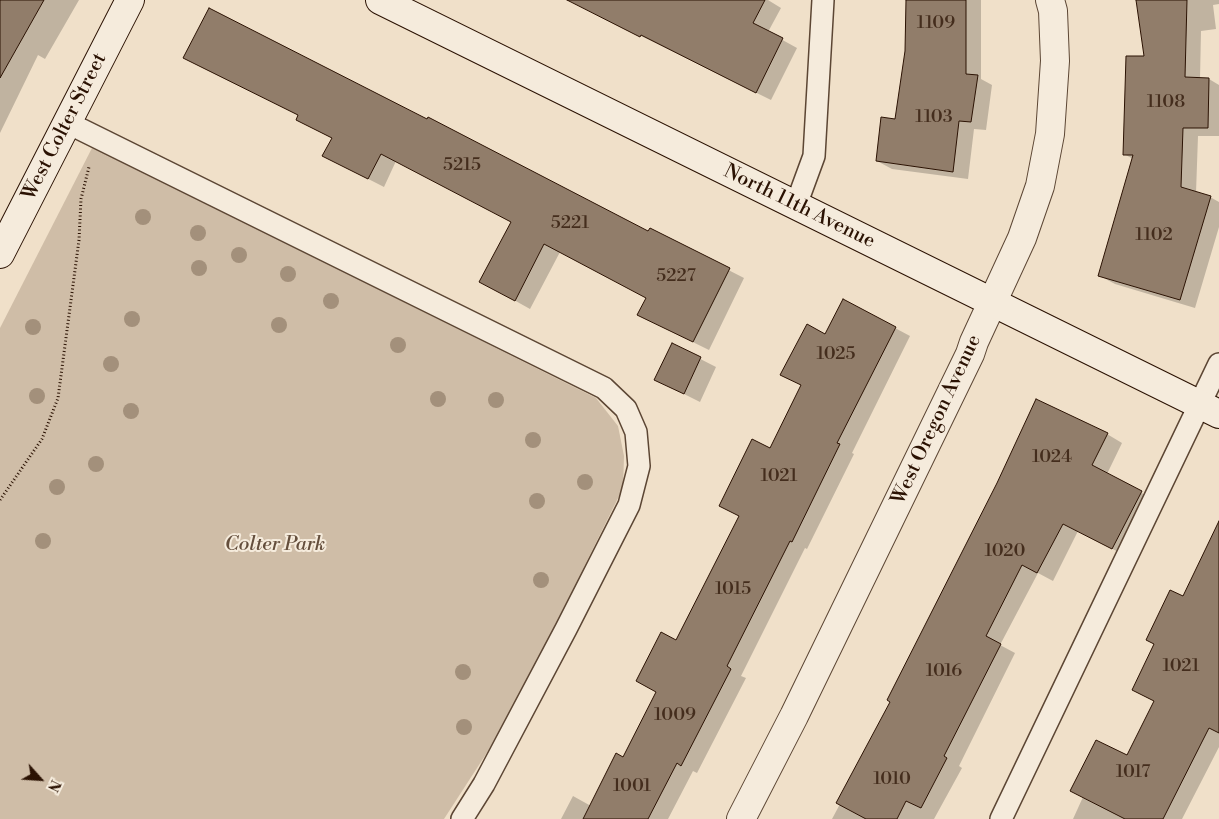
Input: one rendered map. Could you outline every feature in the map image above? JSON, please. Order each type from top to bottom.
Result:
[{"type":"street","name":"West Colter Street","points":[[0,254],[130,0]]},
{"type":"street","name":"North 11th Avenue","points":[[380,0],[1210,410]]},
{"type":"street","name":"West Oregon Avenue","points":[[742,819],[945,407],[1022,238],[1040,186],[1050,134],[1055,61],[1053,11],[1050,0]]},
{"type":"lane","points":[[796,205],[814,156],[823,0]]},
{"type":"lane","points":[[66,122],[604,388],[626,409],[636,432],[639,466],[629,505],[484,784],[462,819]]},
{"type":"lane","points":[[1001,819],[1210,410],[1219,364]]},
{"type":"path","points":[[0,500],[42,438],[58,398],[79,240],[81,199],[90,164],[102,141]]},
{"type":"green space","name":"Colter Park","points":[[92,148],[596,398],[618,426],[624,456],[623,488],[510,717],[444,819],[0,819],[0,328]]},
{"type":"building","points":[[0,0],[44,0],[0,78]]},
{"type":"building","points":[[567,0],[765,0],[753,23],[783,38],[756,93]]},
{"type":"building","points":[[906,0],[966,0],[966,74],[978,75],[971,122],[959,121],[953,172],[876,161],[881,117],[895,119],[905,51]]},
{"type":"building","points":[[1136,0],[1187,0],[1185,77],[1209,78],[1208,128],[1183,128],[1181,187],[1211,196],[1180,300],[1098,276],[1133,155],[1123,155],[1126,56],[1144,56]]},
{"type":"building","points":[[209,8],[427,119],[428,117],[648,231],[650,228],[730,268],[693,342],[637,315],[646,298],[544,244],[515,301],[479,282],[511,222],[381,154],[368,179],[322,156],[332,138],[296,120],[298,115],[183,58]]},
{"type":"building","points":[[843,299],[896,327],[837,443],[840,444],[792,542],[790,541],[727,666],[731,669],[681,766],[677,763],[648,819],[583,819],[616,753],[623,757],[656,692],[636,681],[661,632],[676,640],[739,516],[719,506],[752,439],[770,448],[801,385],[780,375],[807,324],[825,334]]},
{"type":"building","points":[[672,343],[701,357],[684,394],[654,380]]},
{"type":"building","points":[[1036,399],[1108,433],[1092,465],[1142,491],[1112,549],[1063,524],[1037,573],[1022,565],[986,636],[1001,644],[944,756],[947,758],[921,808],[906,801],[897,819],[866,819],[836,803],[890,702],[887,700],[997,483]]},
{"type":"building","points":[[1219,521],[1219,733],[1209,728],[1163,819],[1125,819],[1070,791],[1096,740],[1127,755],[1154,701],[1132,690],[1154,644],[1146,640],[1170,590],[1183,596]]}]
